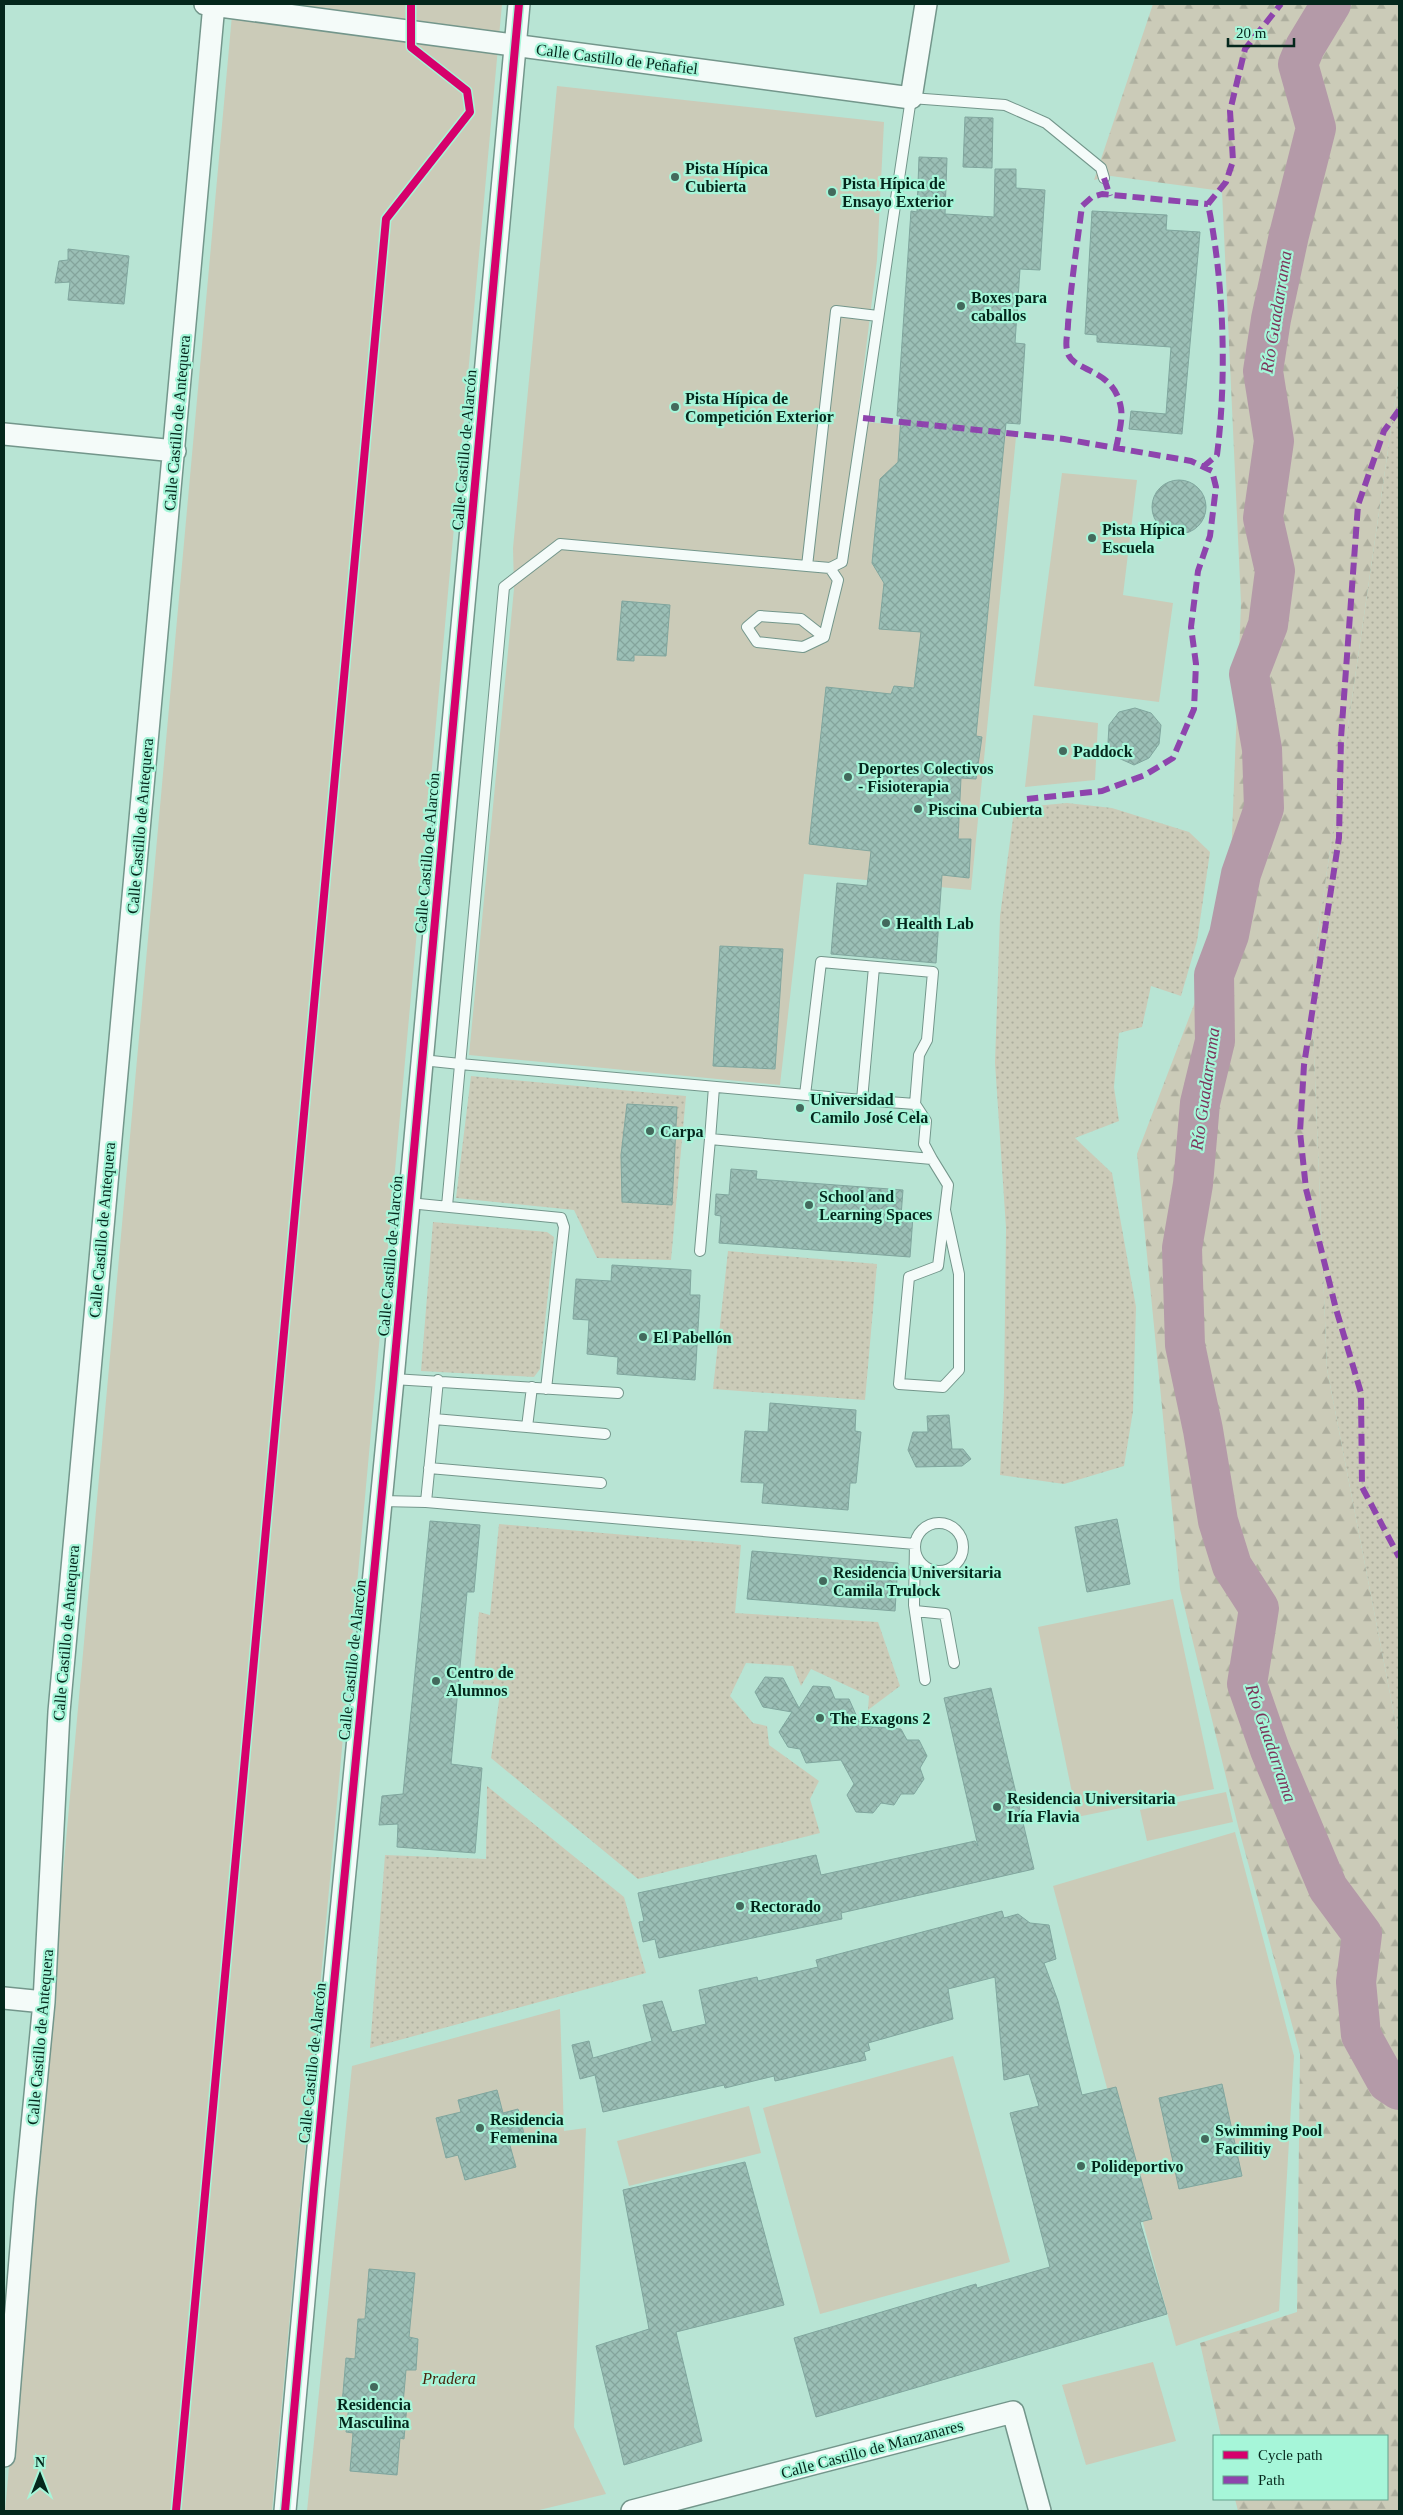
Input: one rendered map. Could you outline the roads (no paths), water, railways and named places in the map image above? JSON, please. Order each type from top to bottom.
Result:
[{"type":"street","name":"Calle Castillo de Peñafiel","points":[[211,4],[911,98]]},
{"type":"street","name":"Calle Castillo de Antequera","points":[[4,2456],[24,2198],[44,2002],[59,1712],[175,451],[211,4]]},
{"type":"street","name":"Calle Castillo de Alarcón","points":[[285,2511],[314,2189],[393,1379],[519,4]]},
{"type":"street","points":[[911,98],[926,4]]},
{"type":"street","points":[[4,434],[175,451]]},
{"type":"street","points":[[4,1998],[44,2002]]},
{"type":"street","name":"Calle Castillo de Manzanares","points":[[632,2511],[1013,2412],[1040,2511]]},
{"type":"lane","points":[[447,1206],[504,587],[560,544],[830,568],[842,562],[911,98],[1005,105],[1046,123],[1101,168],[1104,178]]},
{"type":"lane","points":[[807,566],[836,311],[878,316]]},
{"type":"lane","points":[[824,637],[838,580],[830,568]]},
{"type":"lane","points":[[760,616],[801,619],[824,637],[803,647],[757,642],[747,626],[760,616]]},
{"type":"lane","points":[[806,1095],[820,962],[933,972],[928,1040],[919,1055],[915,1104],[926,1121],[924,1144],[948,1186],[945,1210],[938,1266],[909,1277],[899,1384],[943,1387],[959,1370],[959,1274],[945,1210]]},
{"type":"lane","points":[[862,1100],[874,967]]},
{"type":"lane","points":[[422,1060],[915,1104]]},
{"type":"lane","points":[[700,1251],[714,1086]]},
{"type":"lane","points":[[710,1139],[932,1159]]},
{"type":"lane","points":[[409,1203],[561,1218],[564,1227],[546,1388]]},
{"type":"lane","points":[[393,1379],[438,1380],[618,1392]]},
{"type":"lane","points":[[426,1502],[438,1380]]},
{"type":"lane","points":[[528,1427],[532,1387]]},
{"type":"lane","points":[[434,1419],[605,1434]]},
{"type":"lane","points":[[429,1468],[600,1483]]},
{"type":"lane","points":[[381,1501],[426,1502],[916,1544]]},
{"type":"lane","points":[[916,1544],[919,1560],[931,1569],[947,1569],[959,1559],[962,1552],[961,1537],[956,1530],[943,1523],[928,1526],[922,1531],[916,1544],[915,1611],[925,1680]]},
{"type":"lane","points":[[915,1611],[945,1614],[954,1663]]},
{"type":"waterway","name":"Río Guadarrama","points":[[1331,4],[1305,47],[1298,64],[1316,128],[1289,235],[1271,319],[1263,371],[1274,441],[1263,518],[1275,571],[1268,625],[1249,674],[1262,749],[1264,808],[1241,874],[1229,935],[1214,975],[1215,1041],[1200,1103],[1193,1184],[1182,1248],[1185,1345],[1203,1430],[1218,1521],[1232,1566],[1259,1608],[1247,1684],[1270,1750],[1328,1888],[1362,1934],[1356,1982],[1361,2035],[1387,2082],[1399,2090]]},
{"type":"place","name":"Pista Hípica Cubierta","points":[[675,177]]},
{"type":"place","name":"Pista Hípica de Ensayo Exterior","points":[[832,192]]},
{"type":"place","name":"Boxes para caballos","points":[[961,306]]},
{"type":"place","name":"Pista Hípica de Competición Exterior","points":[[675,407]]},
{"type":"place","name":"Pista Hípica Escuela","points":[[1092,538]]},
{"type":"place","name":"Paddock","points":[[1063,751]]},
{"type":"place","name":"Deportes Colectivos - Fisioterapia","points":[[848,777]]},
{"type":"place","name":"Piscina Cubierta","points":[[918,809]]},
{"type":"place","name":"Health Lab","points":[[886,923]]},
{"type":"place","name":"Universidad Camilo José Cela","points":[[800,1108]]},
{"type":"place","name":"Carpa","points":[[650,1131]]},
{"type":"place","name":"School and Learning Spaces","points":[[809,1205]]},
{"type":"place","name":"El Pabellón","points":[[643,1337]]},
{"type":"place","name":"Residencia Universitaria Camila Trulock","points":[[823,1581]]},
{"type":"place","name":"Centro de Alumnos","points":[[436,1681]]},
{"type":"place","name":"The Exagons 2","points":[[820,1718]]},
{"type":"place","name":"Residencia Universitaria Iría Flavia","points":[[997,1807]]},
{"type":"place","name":"Rectorado","points":[[740,1906]]},
{"type":"place","name":"Residencia Femenina","points":[[480,2128]]},
{"type":"place","name":"Swimming Pool Facilitiy","points":[[1205,2139]]},
{"type":"place","name":"Polideportivo","points":[[1081,2166]]},
{"type":"place","name":"Residencia Masculina","points":[[374,2387]]},
{"type":"park label","name":"Pradera","points":[[449,2378]]}]
